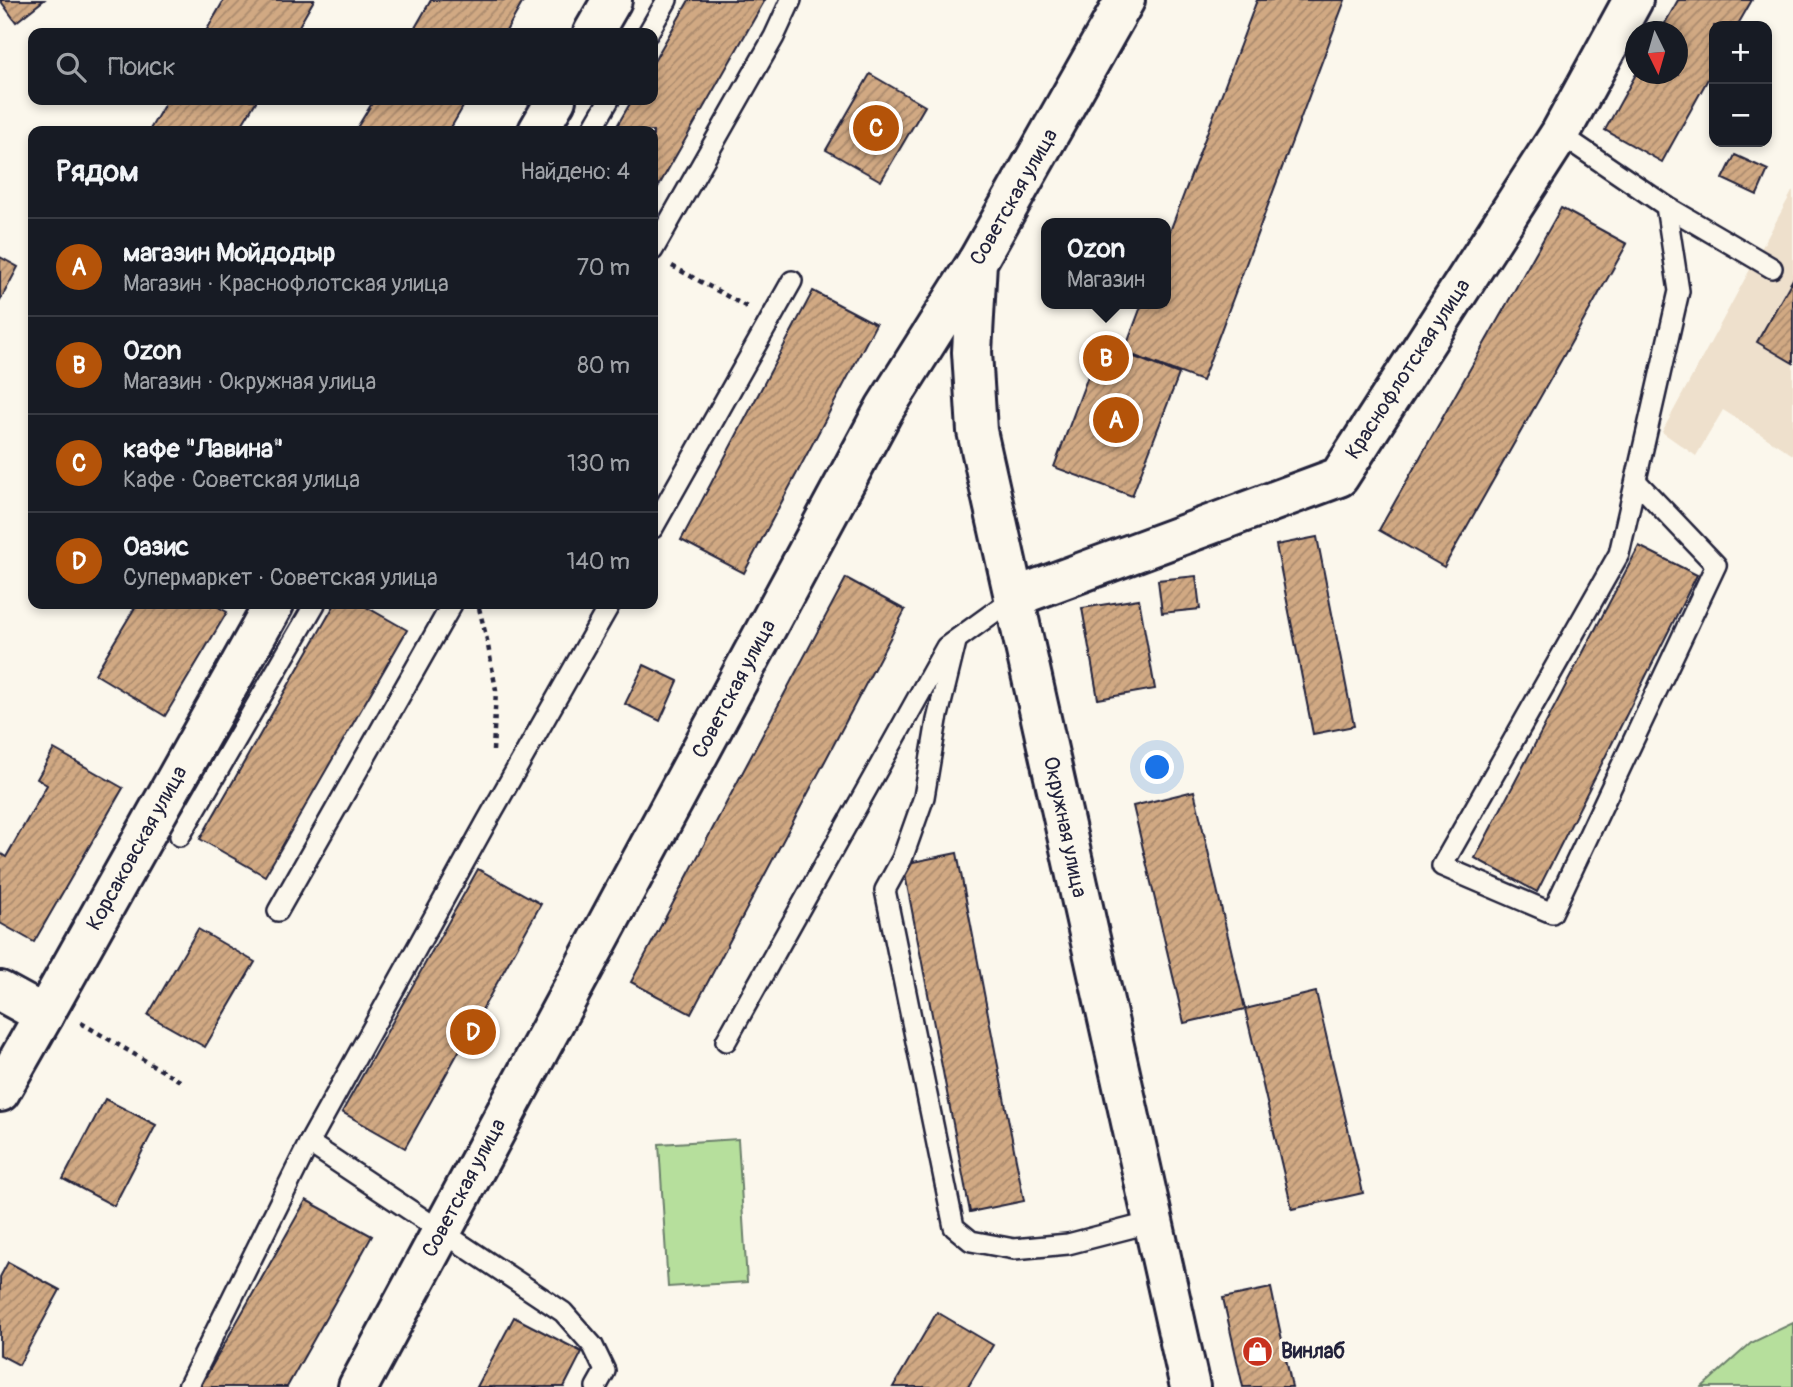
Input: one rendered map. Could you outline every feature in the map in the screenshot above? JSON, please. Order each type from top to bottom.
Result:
[{"type":"street","points":[[596,28],[611,0]]},
{"type":"street","name":"Советская улица","points":[[358,1387],[886,408],[977,262],[1125,0]]},
{"type":"street","name":"Краснофлотская улица","points":[[1015,597],[1339,477],[1560,134],[1633,0]]},
{"type":"street","points":[[541,126],[553,105]]},
{"type":"street","name":"Окружная улица","points":[[977,262],[972,352],[977,431],[1189,1387]]},
{"type":"street","name":"Корсаковская улица","points":[[0,1092],[62,1019],[271,609]]},
{"type":"street","points":[[0,991],[62,1019]]},
{"type":"lane","points":[[651,28],[667,0]]},
{"type":"lane","points":[[659,256],[791,0]]},
{"type":"lane","points":[[594,126],[606,105]]},
{"type":"lane","points":[[1560,134],[1665,206],[1772,268]]},
{"type":"lane","points":[[1636,481],[1716,565],[1552,913],[1442,866],[1619,554],[1679,291],[1665,206]]},
{"type":"lane","points":[[658,519],[792,281]]},
{"type":"lane","points":[[726,1041],[946,647],[1015,597]]},
{"type":"lane","points":[[180,836],[312,609]]},
{"type":"lane","points":[[278,911],[449,609]]},
{"type":"lane","points":[[188,1387],[309,1143],[486,821],[607,609]]},
{"type":"lane","points":[[956,642],[937,720],[924,797],[902,859],[885,890],[954,1227],[971,1241],[1014,1249],[1068,1244],[1153,1223]]},
{"type":"lane","points":[[309,1143],[563,1312],[593,1346],[605,1371],[596,1387]]},
{"type":"path","points":[[659,256],[771,320]]},
{"type":"path","points":[[479,609],[488,640],[496,690],[493,758]]},
{"type":"path","points":[[62,1019],[180,1081]]},
{"type":"shaded area","points":[[1793,190],[1793,455],[1723,410],[1696,456],[1662,432]]},
{"type":"green space","points":[[738,1139],[747,1282],[668,1287],[659,1144]]},
{"type":"green space","points":[[1793,1323],[1793,1387],[1702,1387],[1751,1343]]},
{"type":"building","points":[[0,0],[44,0],[16,22]]},
{"type":"building","points":[[224,0],[314,0],[298,28],[208,28]]},
{"type":"building","points":[[431,0],[524,0],[508,28],[415,28]]},
{"type":"building","points":[[689,0],[765,0],[658,187],[658,126],[617,126],[629,105],[658,105],[658,54]]},
{"type":"building","points":[[1257,0],[1345,0],[1202,381],[1124,352],[1140,309],[1171,309],[1171,229]]},
{"type":"building","points":[[1678,0],[1752,0],[1740,21],[1709,21],[1709,77],[1662,162],[1605,130],[1630,84],[1688,84],[1688,21],[1666,21]]},
{"type":"building","points":[[870,74],[925,106],[881,181],[826,150]]},
{"type":"building","points":[[164,105],[254,105],[241,126],[152,126]]},
{"type":"building","points":[[371,105],[464,105],[452,126],[358,126]]},
{"type":"building","points":[[1735,155],[1768,170],[1757,195],[1723,179]]},
{"type":"building","points":[[1561,208],[1627,244],[1444,567],[1379,530]]},
{"type":"building","points":[[0,257],[18,267],[0,301]]},
{"type":"building","points":[[1793,279],[1793,363],[1757,342]]},
{"type":"building","points":[[813,291],[876,324],[744,573],[681,540]]},
{"type":"building","points":[[1100,344],[1179,374],[1132,496],[1054,467]]},
{"type":"building","points":[[1317,537],[1354,726],[1313,734],[1276,545]]},
{"type":"building","points":[[1639,546],[1697,575],[1537,892],[1475,858]]},
{"type":"building","points":[[1196,576],[1200,609],[1162,613],[1158,580]]},
{"type":"building","points":[[846,578],[905,610],[691,1014],[631,982]]},
{"type":"building","points":[[1139,599],[1155,689],[1098,699],[1082,608]]},
{"type":"building","points":[[134,609],[222,609],[227,612],[165,716],[95,674]]},
{"type":"building","points":[[332,609],[370,609],[407,630],[265,876],[200,839]]},
{"type":"building","points":[[644,665],[678,681],[660,721],[625,704]]},
{"type":"building","points":[[54,749],[123,788],[34,942],[0,923],[0,853],[6,857],[47,785],[37,779]]},
{"type":"building","points":[[1194,791],[1245,1009],[1184,1023],[1133,806]]},
{"type":"building","points":[[957,853],[1024,1201],[970,1212],[903,864]]},
{"type":"building","points":[[478,869],[541,904],[405,1148],[342,1112]]},
{"type":"building","points":[[198,929],[255,962],[205,1047],[148,1015]]},
{"type":"building","points":[[1316,992],[1363,1193],[1292,1209],[1245,1009]]},
{"type":"building","points":[[105,1099],[156,1125],[114,1206],[63,1179]]},
{"type":"building","points":[[306,1200],[372,1236],[287,1387],[200,1387]]},
{"type":"building","points":[[8,1262],[60,1290],[19,1365],[0,1355],[0,1277]]},
{"type":"building","points":[[1271,1288],[1292,1387],[1243,1387],[1223,1298]]},
{"type":"building","points":[[937,1312],[993,1345],[968,1387],[893,1387]]},
{"type":"building","points":[[514,1317],[582,1352],[564,1387],[477,1387]]},
{"type":"place","name":"кафе \"Лавина\"","points":[[876,128]]},
{"type":"place","name":"Ozon","points":[[1106,358]]},
{"type":"place","name":"магазин Мойдодыр","points":[[1116,420]]},
{"type":"place","name":"Оазис","points":[[473,1032]]},
{"type":"place","name":"Винлаб","points":[[1258,1351]]}]
